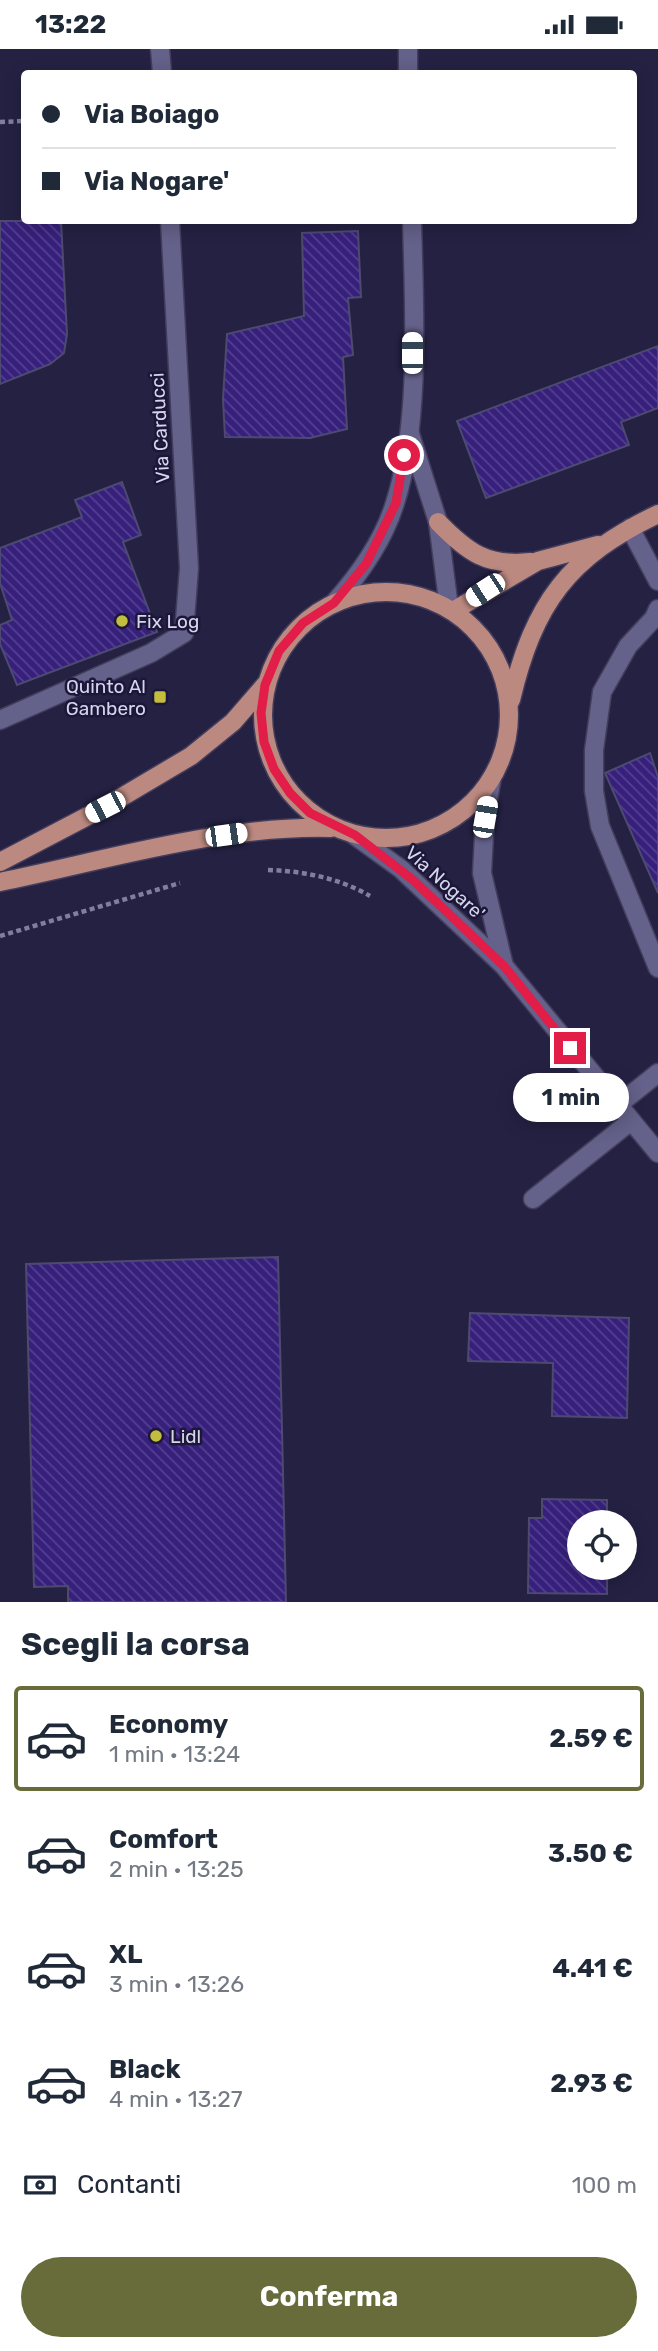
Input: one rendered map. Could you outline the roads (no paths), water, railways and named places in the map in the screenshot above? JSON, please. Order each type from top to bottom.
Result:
[{"type":"main road","points":[[438,522],[458,543],[481,557],[508,564],[538,561],[601,544],[658,514]]},
{"type":"main road","points":[[509,708],[533,630],[563,581],[601,544]]},
{"type":"main road","points":[[451,609],[538,561]]},
{"type":"main road","points":[[392,591],[421,597],[451,609],[471,625],[498,662],[509,708],[509,732],[492,777],[473,803],[438,826],[418,834],[386,838],[355,835],[335,828],[310,813],[290,793],[274,769],[263,732],[261,713],[265,685],[279,651],[303,623],[334,603],[362,593],[392,591]]},
{"type":"main road","points":[[0,862],[105,807],[191,755],[233,722],[265,685]]},
{"type":"main road","points":[[0,882],[209,838],[271,829],[335,828]]},
{"type":"street","points":[[160,49],[162,70]]},
{"type":"street","points":[[408,49],[408,70]]},
{"type":"street","name":"Via Carducci","points":[[0,720],[151,653],[184,633],[189,568],[170,224]]},
{"type":"street","points":[[334,603],[366,564],[396,503],[409,431],[412,224]]},
{"type":"street","points":[[409,431],[438,522],[451,609]]},
{"type":"street","points":[[630,528],[658,581]]},
{"type":"street","points":[[658,609],[654,618],[628,646],[602,692],[594,750],[594,791],[600,826],[658,968]]},
{"type":"street","name":"Via Nogare'","points":[[492,777],[485,817],[482,873],[504,966]]},
{"type":"street","name":"Via Nogare'","points":[[355,835],[401,869],[504,966],[658,1153]]},
{"type":"street","points":[[618,1105],[658,1073]]},
{"type":"street","points":[[533,1199],[631,1121]]},
{"type":"place","name":"Fix Log","points":[[122,621]]},
{"type":"place","name":"Quinto Al Gambero","points":[[160,697]]},
{"type":"place","name":"Lidl","points":[[156,1436]]}]
